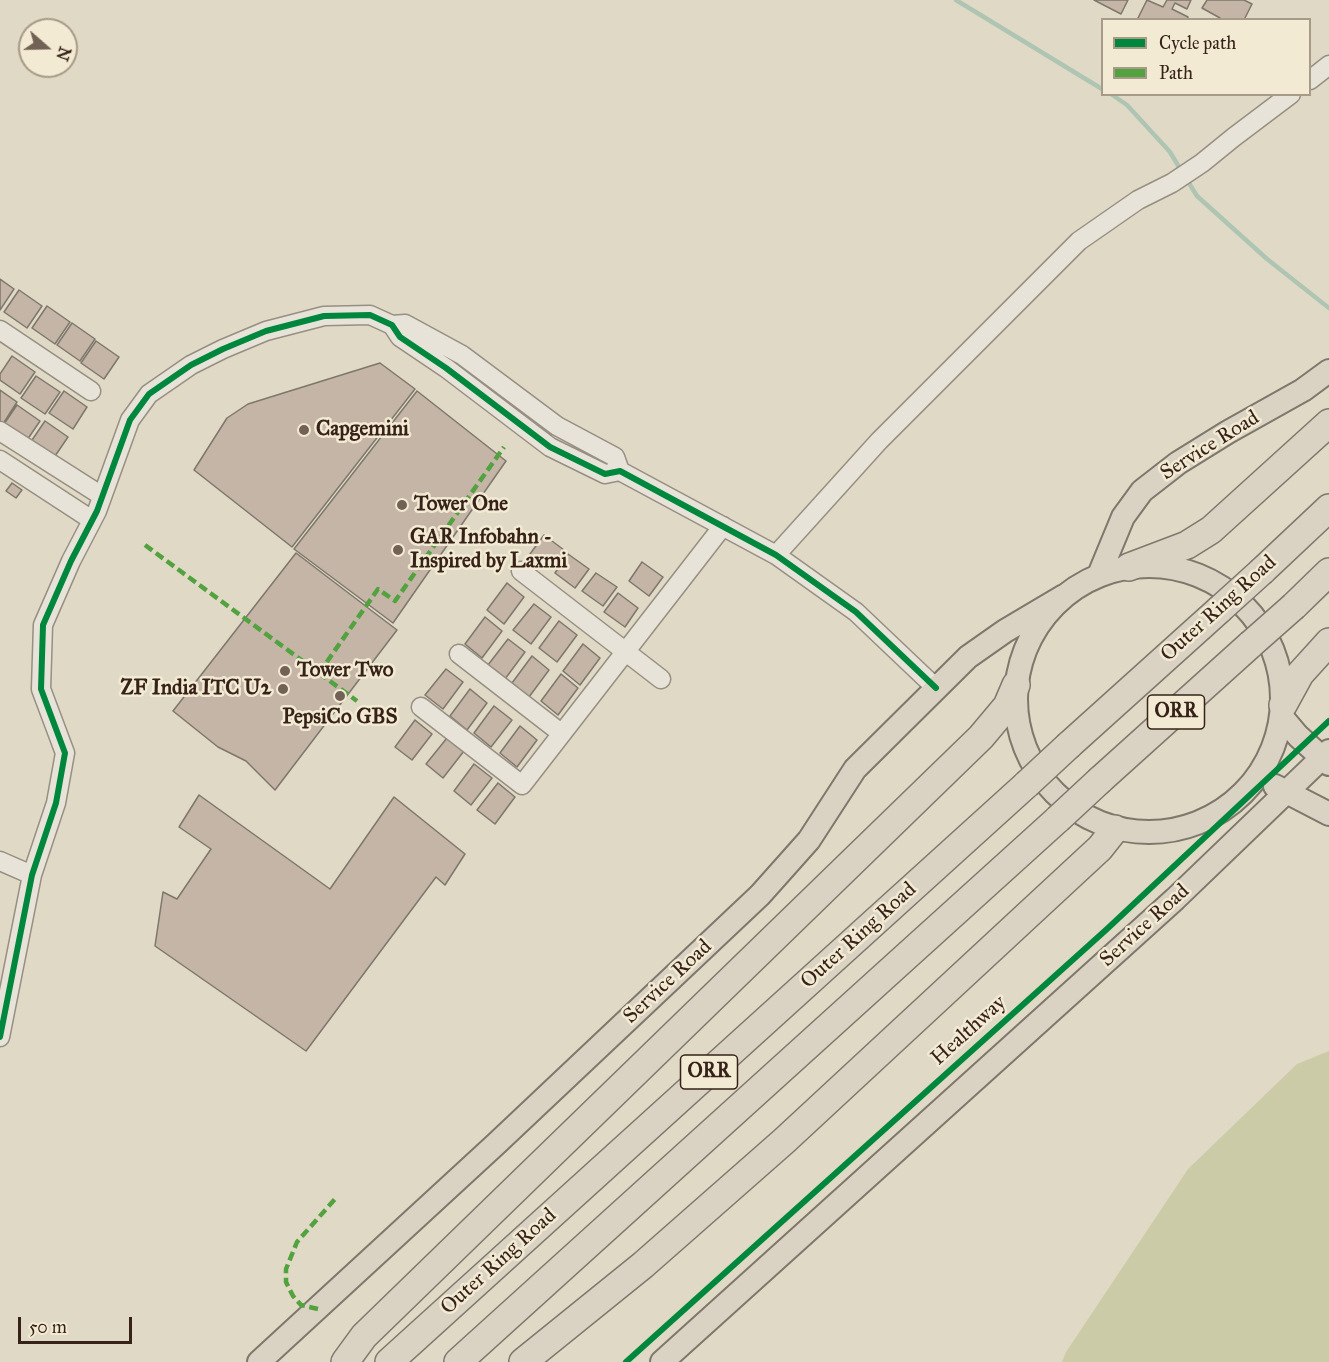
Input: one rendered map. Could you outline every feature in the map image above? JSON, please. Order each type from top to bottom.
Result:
[{"type":"highway","points":[[1129,567],[1187,545],[1210,530],[1329,423]]},
{"type":"highway","name":"Outer Ring Road","points":[[389,1362],[1329,508]]},
{"type":"highway","name":"ORR","points":[[458,1362],[1329,572]]},
{"type":"highway","points":[[1282,711],[1300,674],[1329,642]]},
{"type":"highway","name":"ORR","points":[[345,1362],[364,1336],[981,737],[1007,706],[1016,685]]},
{"type":"highway","points":[[523,1362],[643,1265],[784,1141],[1100,848],[1114,829]]},
{"type":"main road","name":"Service Road","points":[[1099,575],[1123,517],[1142,491],[1178,463],[1304,390],[1329,370]]},
{"type":"main road","name":"Service Road","points":[[259,1362],[760,895],[809,840],[855,769],[969,657],[1005,631],[1099,575],[1129,567],[1168,566],[1206,578],[1239,599],[1264,630],[1279,666],[1282,711]]},
{"type":"main road","points":[[1064,596],[1041,622],[1024,652],[1016,685],[1018,723],[1029,759],[1051,791],[1080,815],[1114,829],[1151,834],[1187,828],[1222,812],[1251,787],[1271,754],[1282,711]]},
{"type":"main road","points":[[1282,711],[1327,757]]},
{"type":"main road","name":"Service Road","points":[[662,1362],[1175,899],[1327,757]]},
{"type":"main road","points":[[1257,776],[1329,814]]},
{"type":"street","points":[[1311,79],[1329,65]]},
{"type":"street","points":[[776,555],[879,441],[1079,241],[1138,200],[1172,183],[1202,164],[1288,96]]},
{"type":"street","points":[[0,1037],[32,875],[56,803],[65,753],[41,689],[43,625],[70,561],[92,520],[130,420],[149,394],[191,365],[266,331],[324,316],[370,315],[392,325],[399,336],[446,368],[550,447],[605,474],[620,471],[776,555],[856,612],[936,688]]},
{"type":"street","points":[[0,330],[91,391]]},
{"type":"street","points":[[0,431],[102,496]]},
{"type":"street","points":[[0,460],[92,520]]},
{"type":"street","points":[[421,707],[522,785],[723,526]]},
{"type":"street","points":[[521,571],[662,679]]},
{"type":"street","points":[[459,654],[561,734]]},
{"type":"street","points":[[0,861],[32,875]]},
{"type":"green space","points":[[1329,1051],[1329,1362],[1062,1362],[1066,1352],[1188,1169],[1297,1064]]},
{"type":"building","points":[[1094,0],[1128,0],[1121,14]]},
{"type":"building","points":[[1147,0],[1163,7],[1167,0],[1191,0],[1187,9],[1175,3],[1172,9],[1188,18],[1138,18]]},
{"type":"building","points":[[1207,0],[1244,0],[1252,4],[1245,18],[1220,18],[1202,8]]},
{"type":"building","points":[[0,279],[14,289],[0,310]]},
{"type":"building","points":[[19,290],[42,306],[27,328],[4,312]]},
{"type":"building","points":[[47,306],[70,322],[55,344],[32,328]]},
{"type":"building","points":[[72,323],[95,339],[80,361],[57,345]]},
{"type":"building","points":[[96,341],[119,357],[104,379],[81,363]]},
{"type":"building","points":[[12,356],[35,372],[20,394],[0,380],[0,374]]},
{"type":"building","points":[[380,363],[415,389],[292,547],[194,470],[227,418],[248,404]]},
{"type":"building","points":[[36,376],[60,392],[45,414],[21,398]]},
{"type":"building","points":[[0,390],[17,402],[3,424],[0,422]]},
{"type":"building","points":[[64,391],[87,407],[73,429],[49,413]]},
{"type":"building","name":"Tower One","points":[[417,391],[506,461],[393,623],[294,549]]},
{"type":"building","points":[[17,405],[40,421],[25,443],[2,427]]},
{"type":"building","points":[[45,421],[68,437],[53,459],[30,443]]},
{"type":"building","points":[[12,483],[22,490],[16,498],[6,491]]},
{"type":"building","points":[[544,535],[564,550],[550,569],[530,554]]},
{"type":"building","name":"Tower Two","points":[[296,553],[397,630],[275,790],[246,761],[218,747],[173,711]]},
{"type":"building","points":[[568,554],[589,569],[575,588],[555,573]]},
{"type":"building","points":[[642,562],[663,577],[649,596],[629,581]]},
{"type":"building","points":[[596,573],[617,587],[603,606],[582,591]]},
{"type":"building","points":[[507,583],[524,597],[504,624],[487,610]]},
{"type":"building","points":[[618,593],[638,608],[625,627],[604,612]]},
{"type":"building","points":[[534,604],[551,617],[531,644],[513,630]]},
{"type":"building","points":[[485,617],[502,631],[482,658],[465,644]]},
{"type":"building","points":[[559,621],[577,635],[557,662],[539,648]]},
{"type":"building","points":[[508,639],[525,652],[505,679],[488,665]]},
{"type":"building","points":[[583,644],[600,658],[580,685],[563,671]]},
{"type":"building","points":[[532,656],[549,670],[529,697],[512,683]]},
{"type":"building","points":[[446,669],[463,682],[443,709],[425,695]]},
{"type":"building","points":[[561,674],[578,688],[558,715],[541,701]]},
{"type":"building","points":[[470,689],[487,703],[467,730],[450,716]]},
{"type":"building","points":[[494,706],[512,720],[491,747],[474,733]]},
{"type":"building","points":[[415,720],[432,734],[412,760],[395,747]]},
{"type":"building","points":[[520,726],[537,740],[517,767],[500,753]]},
{"type":"building","points":[[447,738],[464,751],[443,778],[426,764]]},
{"type":"building","points":[[474,764],[492,778],[471,805],[454,791]]},
{"type":"building","points":[[498,783],[515,797],[495,824],[477,810]]},
{"type":"building","points":[[199,795],[330,889],[394,797],[465,854],[445,885],[436,877],[306,1051],[155,946],[163,892],[177,899],[211,849],[179,827]]},
{"type":"waterway","points":[[956,0],[1101,88]]},
{"type":"waterway","points":[[1114,96],[1127,105],[1170,152],[1182,172]]},
{"type":"waterway","points":[[1187,180],[1197,196],[1267,259],[1329,308]]},
{"type":"marked path","points":[[319,673],[378,589],[395,601],[504,447]]},
{"type":"marked path","points":[[145,545],[357,701]]},
{"type":"marked path","points":[[318,1309],[301,1305],[293,1296],[286,1282],[286,1269],[297,1242],[335,1199]]},
{"type":"cycle path","points":[[0,1037],[32,875],[56,803],[65,753],[41,689],[43,625],[71,561],[97,511],[130,420],[149,394],[191,365],[266,331],[324,316],[370,315],[392,325],[400,337],[446,368],[550,447],[605,474],[620,471],[776,555],[856,612],[936,688]]},
{"type":"cycle path","name":"Healthway","points":[[626,1362],[1107,929],[1329,721]]},
{"type":"place","name":"Capgemini","points":[[304,430]]},
{"type":"place","name":"Tower One","points":[[402,505]]},
{"type":"place","name":"GAR Infobahn - Inspired by Laxmi","points":[[398,550]]},
{"type":"place","name":"Tower Two","points":[[285,671]]},
{"type":"place","name":"ZF India ITC U2","points":[[283,689]]},
{"type":"place","name":"PepsiCo GBS","points":[[340,696]]}]
